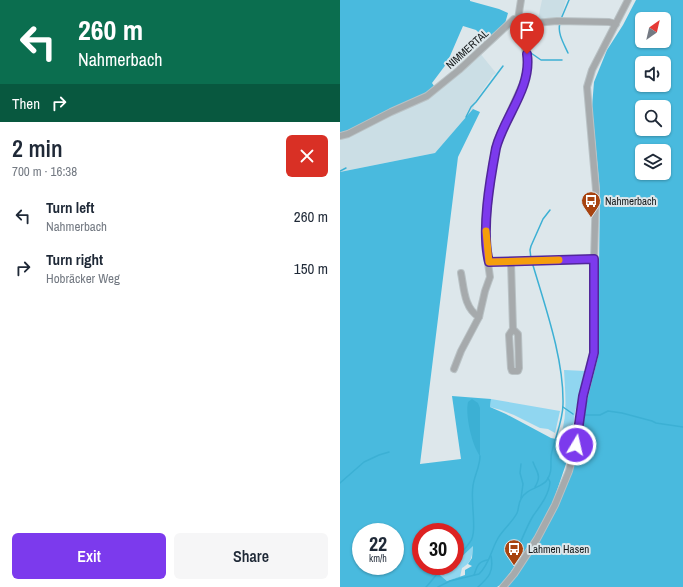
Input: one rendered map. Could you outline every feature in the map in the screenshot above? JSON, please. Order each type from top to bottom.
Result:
[{"type":"street","points":[[521,0],[518,19],[531,23],[556,21],[609,22],[616,24]]},
{"type":"street","points":[[503,587],[514,574],[536,540],[555,505],[572,459],[578,436],[583,396],[594,353],[596,190],[587,87],[592,70],[628,0]]},
{"type":"street","name":"NIMMERTAL","points":[[340,136],[348,134],[427,96],[459,70],[511,21],[518,19]]},
{"type":"street","points":[[454,369],[461,351],[479,317],[490,277],[487,256],[486,223],[494,154],[500,136],[526,79],[528,63],[525,48],[531,23]]},
{"type":"street","points":[[489,262],[594,259]]},
{"type":"street","points":[[511,262],[512,329],[509,335],[511,368],[512,371],[515,372],[518,371],[519,368],[518,334],[512,329]]},
{"type":"street","points":[[461,273],[468,306],[474,314],[479,317]]},
{"type":"shaded area","points":[[340,0],[470,0],[508,13],[504,27],[488,41],[476,30],[463,26],[447,63],[432,83],[436,89],[340,135]]},
{"type":"shaded area","points":[[542,0],[566,0],[561,19],[538,19]]},
{"type":"shaded area","points":[[636,0],[683,0],[683,587],[505,587],[539,541],[557,508],[574,465],[584,413],[599,353],[597,314],[600,192],[592,107],[594,82],[607,50],[623,25]]},
{"type":"shaded area","points":[[479,52],[496,73],[493,75],[476,100],[473,109],[435,153],[340,172],[340,136],[427,96]]},
{"type":"shaded area","points":[[473,109],[480,112],[458,157],[420,464],[461,459],[452,396],[491,399],[490,407],[551,438],[561,440],[560,459],[563,460],[569,455],[553,502],[539,530],[503,583],[497,587],[340,587],[340,172],[435,153]]},
{"type":"shaded area","points":[[564,370],[586,371],[575,412],[572,438],[561,435],[565,419]]},
{"type":"shaded area","points":[[472,399],[478,403],[480,408],[480,456],[474,445],[467,415],[468,402]]},
{"type":"shaded area","points":[[491,399],[560,411],[555,433],[548,429],[540,428],[514,415],[490,407]]},
{"type":"shaded area","points":[[564,443],[569,445],[566,455],[562,457],[561,455]]},
{"type":"shaded area","points":[[473,545],[471,559],[464,567],[464,554]]},
{"type":"shaded area","points":[[440,575],[460,575],[460,577],[447,581]]},
{"type":"waterway","points":[[561,19],[569,0]]},
{"type":"waterway","points":[[560,23],[560,35],[568,53]]},
{"type":"waterway","points":[[531,53],[541,60],[562,60]]},
{"type":"waterway","points":[[466,117],[471,107],[503,66]]},
{"type":"waterway","points":[[340,171],[346,168]]},
{"type":"waterway","name":"Nahmerbach","points":[[531,259],[531,246],[543,219],[550,210]]},
{"type":"waterway","name":"Nahmerbach","points":[[438,587],[450,581],[479,574],[488,562],[499,536],[517,513],[523,495],[545,483],[550,473],[551,455],[563,410],[562,387],[553,333],[532,262]]},
{"type":"waterway","points":[[563,407],[573,414]]},
{"type":"waterway","points":[[584,415],[600,415],[608,411],[622,413],[656,423],[683,427]]},
{"type":"waterway","points":[[340,483],[364,462],[389,452]]},
{"type":"waterway","points":[[464,550],[472,538],[474,524],[472,492],[480,456]]},
{"type":"waterway","points":[[533,462],[538,477],[535,487]]},
{"type":"waterway","points":[[521,464],[520,473],[523,484],[521,498]]},
{"type":"waterway","points":[[518,548],[533,516],[546,496],[550,482],[548,478]]},
{"type":"waterway","points":[[478,587],[490,574],[492,566],[491,556]]},
{"type":"waterway","name":"Nahmerbach","points":[[474,575],[480,563],[488,560]]},
{"type":"waterway","points":[[426,587],[436,575]]},
{"type":"slow traffic","points":[[486,231],[487,256],[489,262],[559,260]]},
{"type":"place","name":"Nahmerbach","points":[[591,218]]},
{"type":"place","name":"Lahmen Hasen","points":[[514,566]]},
{"type":"route","points":[[527,54],[528,68],[526,79],[500,136],[493,161],[486,223],[487,256],[489,262],[594,259],[594,353],[583,396],[576,445]]}]
